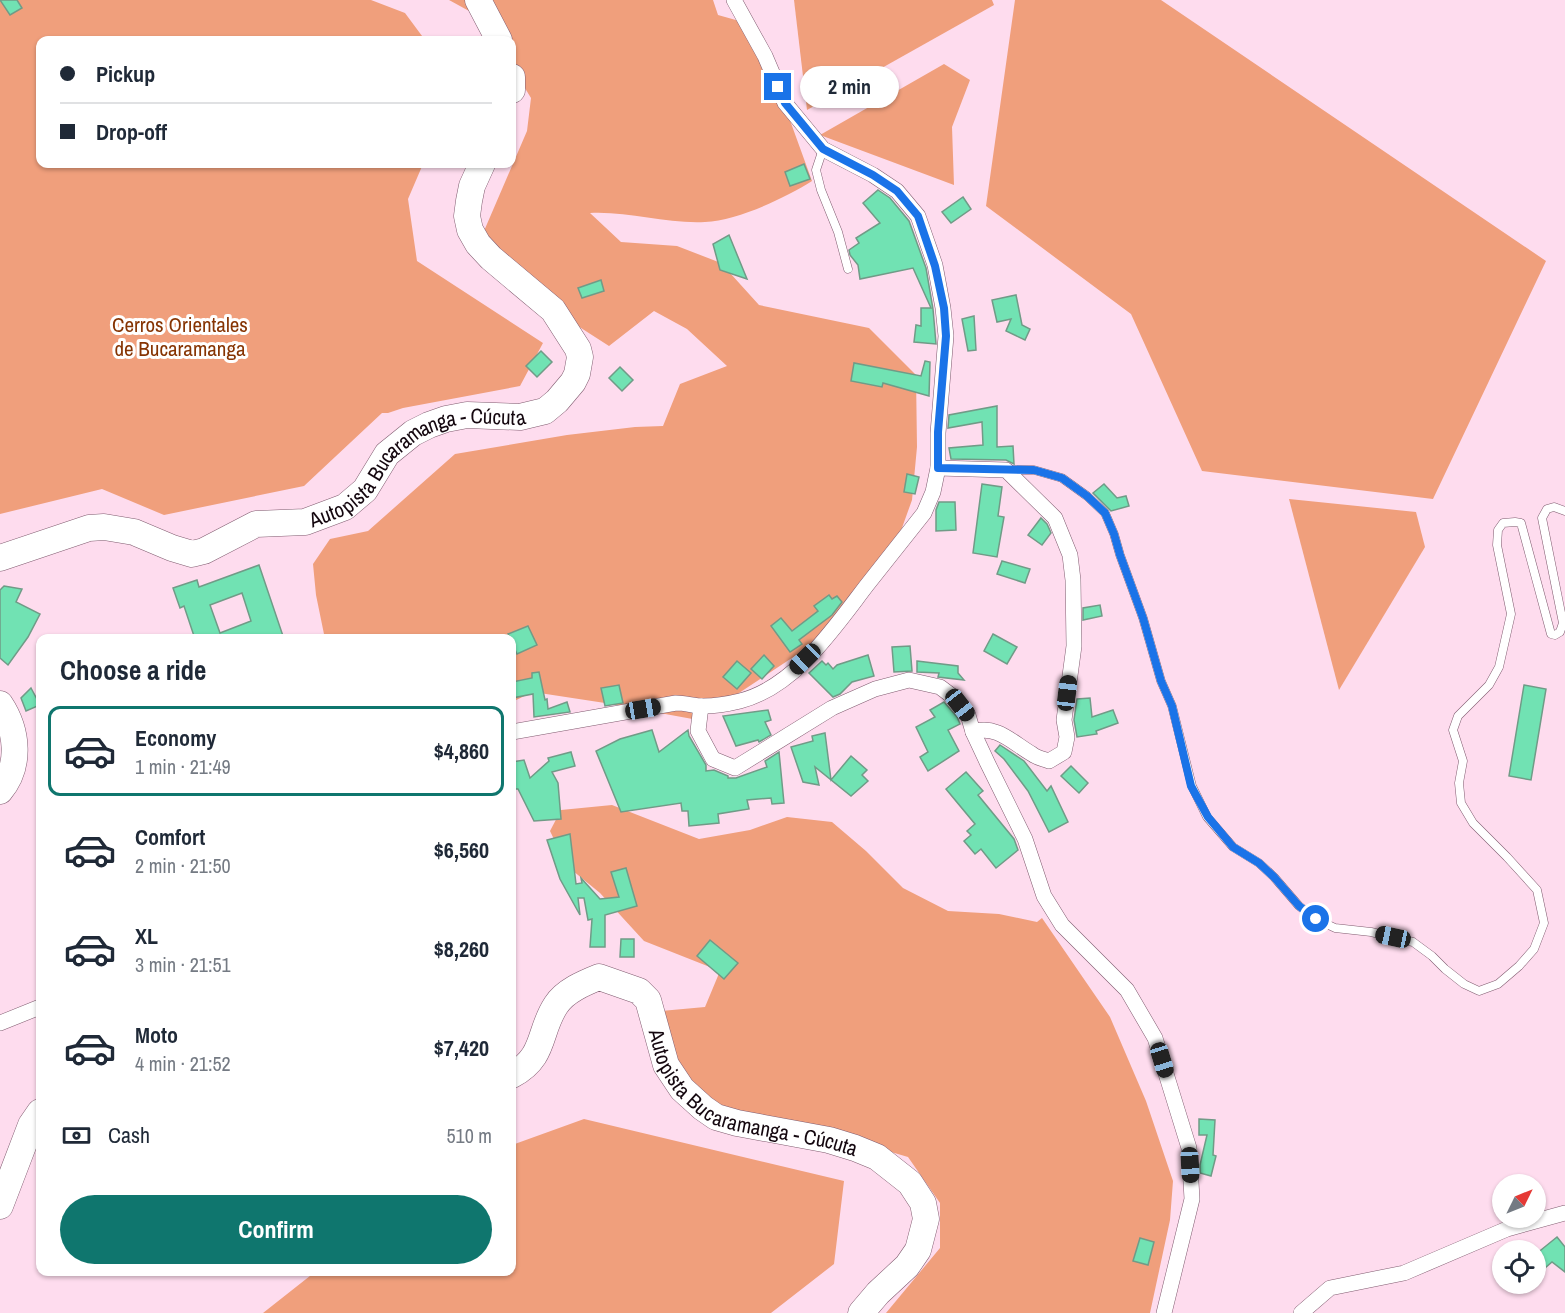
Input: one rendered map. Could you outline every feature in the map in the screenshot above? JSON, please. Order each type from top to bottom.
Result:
[{"type":"highway","points":[[478,0],[497,36]]},
{"type":"highway","name":"Autopista Bucaramanga - Cúcuta","points":[[0,558],[89,528],[104,527],[134,532],[181,552],[192,554],[204,551],[256,524],[305,522],[345,507],[365,490],[387,454],[413,433],[429,425],[446,419],[467,416],[520,417],[545,411],[573,382],[580,357],[578,349],[553,310],[491,258],[478,244],[470,230],[467,216],[469,201],[472,186],[480,168]]},
{"type":"highway","points":[[0,704],[9,723],[16,758],[11,773],[0,791]]},
{"type":"highway","name":"Autopista Bucaramanga - Cúcuta","points":[[516,1072],[529,1062],[540,1047],[556,1005],[566,994],[599,977],[639,991],[648,1000],[666,1065],[682,1089],[716,1117],[828,1140],[877,1157],[910,1183],[923,1203],[926,1219],[918,1250],[907,1266],[878,1293],[861,1313]]},
{"type":"highway","points":[[0,1206],[31,1125],[36,1118]]},
{"type":"street","points":[[516,731],[676,703],[701,706],[740,701],[763,693],[788,676],[830,635],[924,513],[933,492],[938,468],[938,432],[946,336],[935,266],[918,216],[897,191],[873,175],[823,149],[785,103],[765,56],[734,0]]},
{"type":"street","points":[[938,468],[1006,470],[1054,518],[1070,555],[1073,580],[1074,646],[1064,720],[1067,737],[1064,752],[1049,762],[1034,756],[1011,739],[993,731],[982,729],[973,732]]},
{"type":"street","points":[[701,706],[698,730],[713,759],[735,768],[832,708],[875,689],[909,680],[940,687],[952,696],[968,715],[973,732],[1025,839],[1044,896],[1062,925],[1127,990],[1155,1038],[1189,1148],[1192,1199],[1164,1313]]},
{"type":"street","points":[[0,1023],[36,1009]]},
{"type":"street","points":[[1301,1313],[1330,1288],[1404,1273],[1507,1229],[1565,1213]]},
{"type":"lane","points":[[823,149],[816,170],[821,190],[838,232],[848,269]]},
{"type":"lane","points":[[1006,470],[1034,470],[1062,478],[1087,496],[1105,513],[1143,618],[1161,681],[1172,706],[1191,786],[1208,817],[1233,847],[1259,863],[1299,906],[1316,919],[1335,928],[1371,932],[1413,942],[1464,984],[1479,991],[1498,984],[1519,966],[1534,949],[1544,923],[1538,890],[1473,823],[1461,804],[1459,783],[1463,761],[1453,730],[1458,716],[1489,685],[1499,667],[1511,614],[1497,545],[1498,530],[1503,523],[1521,524],[1551,634],[1555,635],[1560,632],[1563,623],[1542,518],[1547,510],[1554,507],[1565,511]]},
{"type":"green space","name":"Cerros Orientales de Bucaramanga","points":[[0,0],[371,0],[405,13],[422,36],[36,36],[36,168],[421,168],[408,199],[417,261],[543,343],[520,386],[382,413],[304,486],[164,515],[102,489],[0,514]]},
{"type":"green space","points":[[449,0],[713,0],[718,15],[750,24],[767,57],[812,181],[746,213],[718,221],[691,222],[590,213],[621,242],[677,246],[721,263],[759,305],[869,328],[916,375],[917,447],[912,500],[889,564],[813,644],[698,720],[533,692],[516,700],[516,634],[324,634],[316,595],[313,564],[330,539],[368,531],[455,454],[567,435],[663,426],[680,384],[727,366],[687,329],[654,311],[609,346],[511,283],[484,231],[511,168],[516,168],[516,157],[527,131],[531,98],[516,74],[516,36],[506,36],[480,17]]},
{"type":"green space","points":[[794,0],[992,0],[994,5],[807,110]]},
{"type":"green space","points":[[1015,0],[1161,0],[1546,261],[1433,499],[1202,471],[1131,314],[986,206]]},
{"type":"green space","points":[[944,64],[970,80],[952,127],[954,185],[820,135]]},
{"type":"green space","points":[[1289,499],[1416,512],[1425,547],[1339,690]]},
{"type":"green space","points":[[612,805],[699,839],[750,830],[787,817],[832,822],[866,851],[903,888],[948,911],[999,914],[1037,922],[1042,918],[1110,1017],[1146,1101],[1173,1181],[1170,1220],[1150,1313],[886,1313],[940,1248],[940,1203],[908,1157],[881,1149],[719,1115],[680,1081],[661,1011],[705,1007],[720,971],[644,941],[600,893],[567,866],[550,831],[561,810]]},
{"type":"green space","points":[[584,1119],[844,1181],[834,1264],[771,1313],[263,1313],[310,1276],[516,1276],[516,1144]]},
{"type":"building","points":[[0,0],[17,0],[22,8],[10,15]]},
{"type":"building","points":[[804,164],[810,179],[790,186],[785,172]]},
{"type":"building","points":[[878,190],[890,198],[909,221],[926,268],[936,344],[914,342],[916,325],[921,326],[921,308],[931,308],[913,268],[860,279],[858,265],[850,255],[849,250],[859,243],[856,238],[880,223],[863,203]]},
{"type":"building","points":[[963,197],[971,209],[951,223],[942,212]]},
{"type":"building","points":[[729,235],[747,279],[720,270],[713,244]]},
{"type":"building","points":[[601,280],[604,291],[582,298],[578,288]]},
{"type":"building","points":[[1016,295],[1022,325],[1030,329],[1025,340],[1006,331],[1011,319],[997,322],[992,300]]},
{"type":"building","points":[[974,316],[976,350],[968,351],[962,319]]},
{"type":"building","points":[[541,351],[552,362],[537,377],[526,366]]},
{"type":"building","points":[[925,361],[930,362],[929,396],[883,383],[882,387],[851,381],[854,363],[921,376]]},
{"type":"building","points":[[620,367],[633,380],[622,391],[609,378]]},
{"type":"building","points":[[997,406],[997,447],[1013,446],[1014,464],[1006,460],[951,459],[949,448],[983,445],[982,422],[948,428],[949,415]]},
{"type":"building","points":[[907,474],[919,477],[915,494],[904,492]]},
{"type":"building","points":[[982,484],[1002,487],[998,516],[1004,517],[997,557],[973,553]]},
{"type":"building","points":[[1104,484],[1117,498],[1126,496],[1129,506],[1111,511],[1093,493]]},
{"type":"building","points":[[939,502],[955,502],[956,530],[936,531],[936,510]]},
{"type":"building","points":[[1041,518],[1051,533],[1042,545],[1028,535]]},
{"type":"building","points":[[1002,561],[1030,569],[1025,583],[997,574]]},
{"type":"building","points":[[259,565],[282,634],[193,634],[184,606],[180,608],[173,588],[197,580],[199,587]],"holes":[[[242,593],[251,621],[220,633],[210,605]]]},
{"type":"building","points":[[4,586],[22,589],[16,602],[40,614],[28,637],[8,665],[0,658],[0,590]]},
{"type":"building","points":[[829,595],[832,599],[837,596],[842,602],[832,615],[799,640],[802,644],[790,652],[771,626],[781,618],[792,631],[818,611],[814,606]]},
{"type":"building","points":[[1100,605],[1102,616],[1083,620],[1083,608]]},
{"type":"building","points":[[528,626],[537,645],[517,654],[516,634],[508,634]]},
{"type":"building","points":[[993,634],[1017,647],[1007,664],[984,651]]},
{"type":"building","points":[[910,646],[912,671],[894,672],[892,647]]},
{"type":"building","points":[[764,655],[774,666],[762,679],[751,669]]},
{"type":"building","points":[[868,655],[874,676],[852,682],[840,694],[833,697],[809,673],[822,661],[826,665],[828,663],[833,669],[837,665]]},
{"type":"building","points":[[737,661],[751,673],[737,689],[723,677]]},
{"type":"building","points":[[917,661],[958,666],[958,673],[964,680],[938,677],[939,673],[917,672]]},
{"type":"building","points":[[539,672],[548,709],[567,702],[570,712],[534,717],[533,694],[516,697],[516,681],[532,678],[532,673]]},
{"type":"building","points":[[619,685],[623,703],[605,706],[601,688]]},
{"type":"building","points":[[1524,685],[1546,689],[1531,780],[1509,776]]},
{"type":"building","points":[[31,688],[36,697],[36,707],[26,711],[21,698]]},
{"type":"building","points":[[1090,698],[1092,717],[1113,710],[1118,723],[1096,731],[1097,734],[1077,737],[1074,720],[1077,699]]},
{"type":"building","points":[[944,702],[960,724],[948,730],[959,751],[928,771],[920,757],[928,752],[916,727],[935,717],[930,710]]},
{"type":"building","points":[[768,710],[771,720],[765,722],[771,735],[759,742],[758,740],[736,746],[723,716]]},
{"type":"building","points":[[652,730],[659,752],[688,730],[689,736],[706,765],[706,771],[714,770],[728,778],[736,778],[767,767],[765,761],[779,752],[784,803],[772,804],[771,798],[747,800],[749,809],[718,814],[719,823],[689,826],[688,811],[682,811],[681,803],[621,812],[596,751],[620,739]]},
{"type":"building","points":[[825,733],[831,780],[815,767],[819,785],[803,782],[791,747],[813,741],[812,736]]},
{"type":"building","points":[[1000,745],[1024,761],[1047,791],[1051,786],[1068,822],[1049,832],[1028,791],[1004,759],[995,751]]},
{"type":"building","points":[[571,752],[575,766],[552,772],[558,783],[561,819],[534,821],[516,789],[516,761],[524,760],[530,778],[549,761],[548,758]]},
{"type":"building","points":[[851,756],[867,770],[862,775],[868,781],[851,796],[831,780]]},
{"type":"building","points":[[1071,766],[1088,783],[1079,793],[1061,776]]},
{"type":"building","points":[[966,772],[983,791],[978,795],[1014,839],[1018,850],[996,868],[981,849],[975,854],[964,841],[971,835],[967,831],[975,824],[946,789]]},
{"type":"building","points":[[570,834],[576,884],[582,883],[581,878],[600,899],[619,897],[611,872],[626,868],[637,906],[605,915],[605,947],[590,947],[592,919],[588,920],[584,898],[578,898],[580,915],[560,879],[547,840]]},
{"type":"building","points":[[621,939],[634,939],[634,957],[620,957]]},
{"type":"building","points":[[710,940],[738,963],[724,979],[697,956]]},
{"type":"building","points":[[1199,1119],[1215,1120],[1213,1155],[1216,1156],[1211,1176],[1200,1173],[1207,1135],[1199,1135]]},
{"type":"building","points":[[1557,1237],[1565,1247],[1565,1272],[1552,1262],[1546,1267],[1546,1246]]},
{"type":"building","points":[[1140,1238],[1154,1242],[1148,1265],[1133,1261]]},
{"type":"route","points":[[778,87],[785,103],[823,149],[873,175],[897,191],[918,216],[935,266],[944,308],[946,336],[941,378],[938,468],[1034,470],[1062,478],[1087,496],[1105,513],[1143,618],[1161,681],[1172,706],[1191,786],[1208,817],[1233,847],[1259,863],[1299,906],[1316,919]]}]
